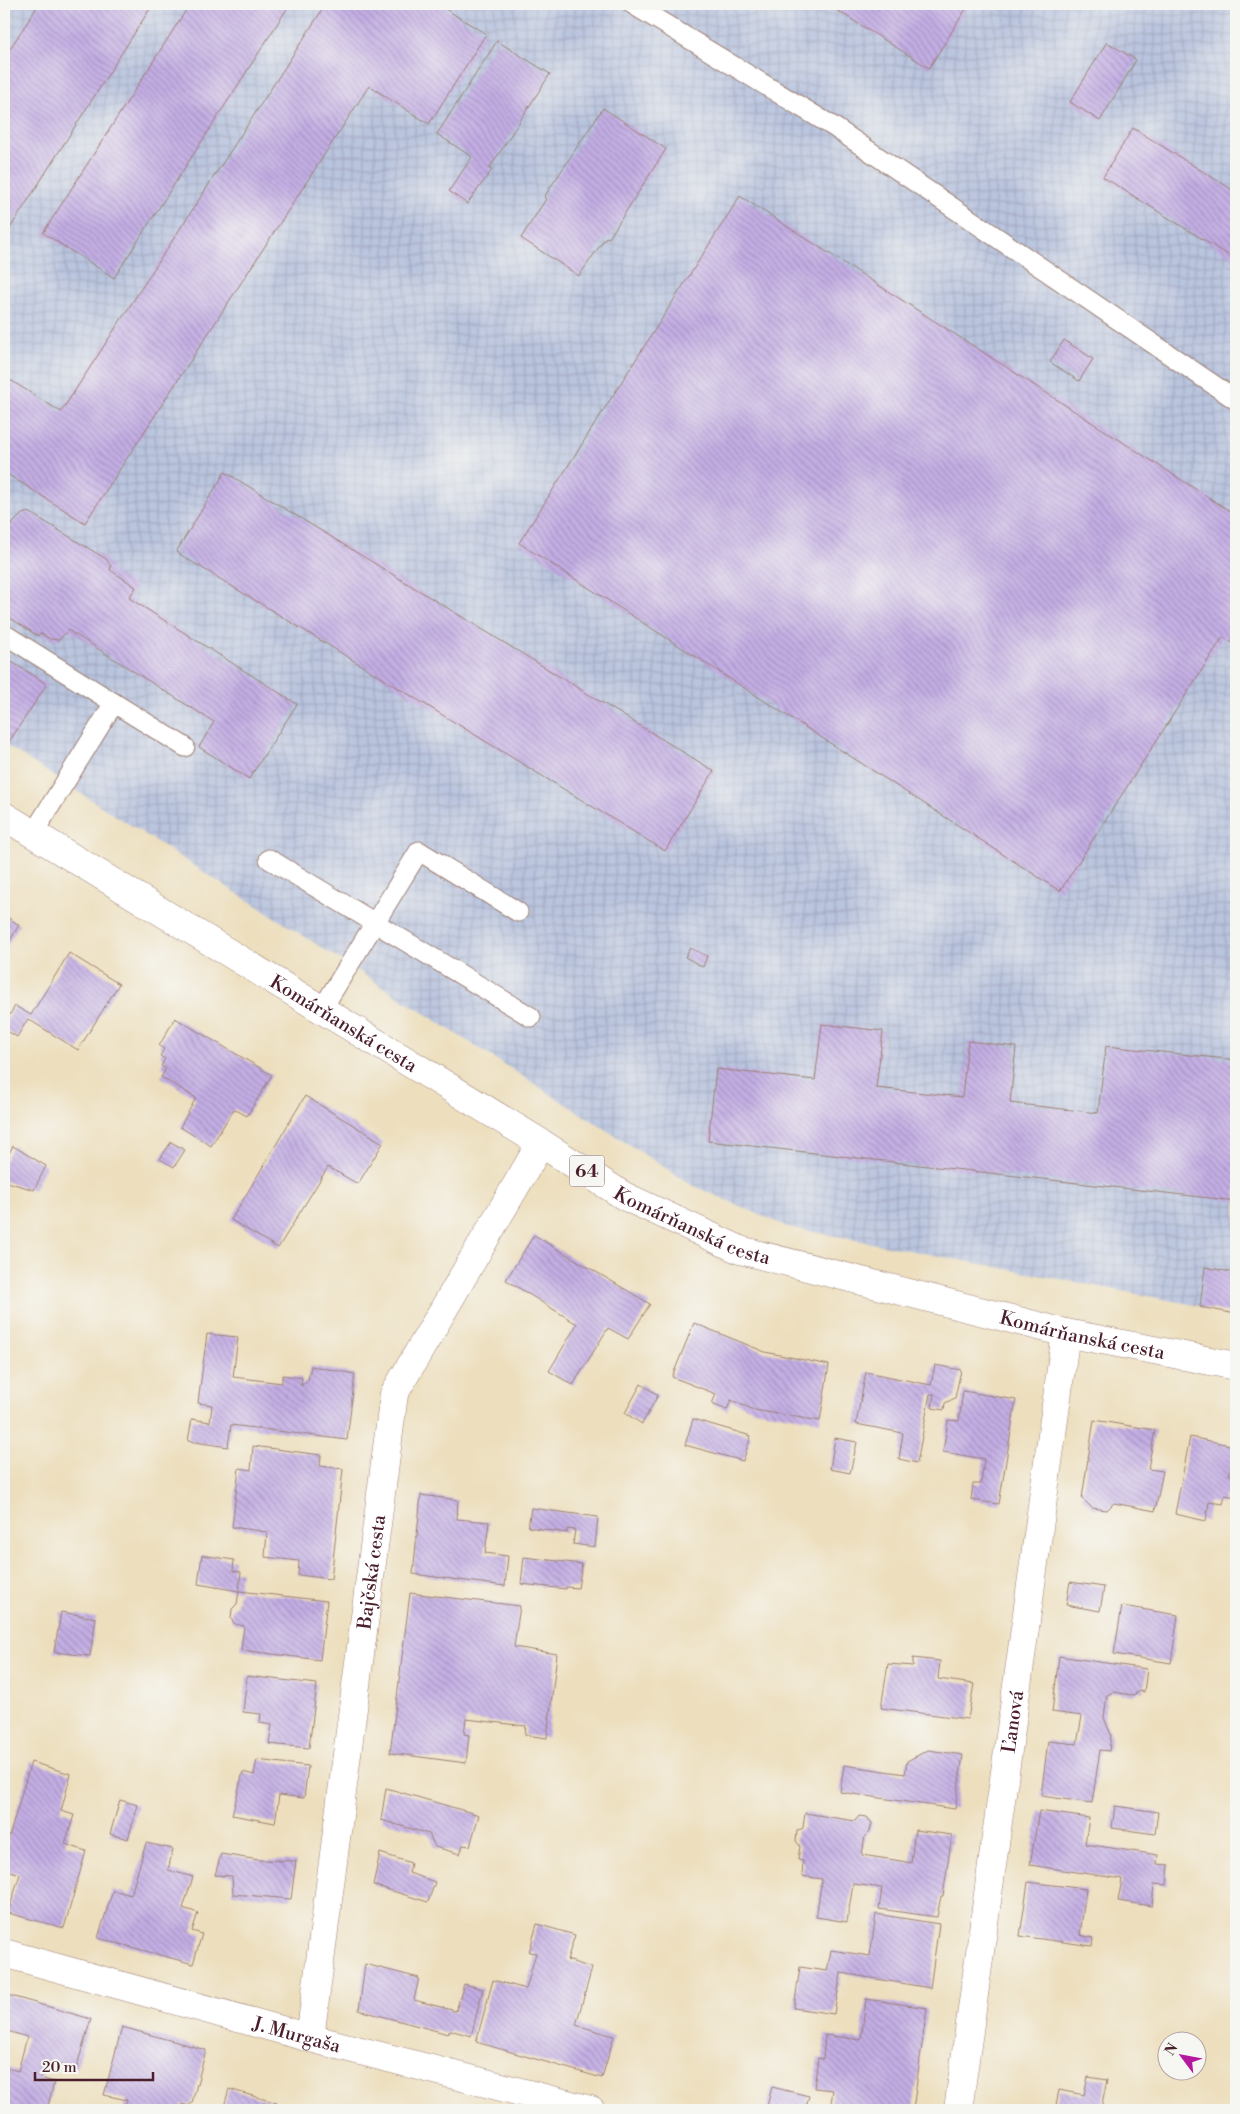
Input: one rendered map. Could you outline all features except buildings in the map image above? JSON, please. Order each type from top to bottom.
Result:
[{"type":"street","name":"Komárňanská cesta","points":[[4,816],[541,1142],[624,1196],[740,1250],[1066,1333],[1236,1366]]},
{"type":"street","name":"Bajčská cesta","points":[[310,2038],[394,1394],[541,1142]]},
{"type":"street","name":"Ľanová","points":[[958,2110],[1066,1333]]},
{"type":"street","name":"J. Murgaša","points":[[4,1953],[310,2038],[591,2110]]},
{"type":"lane","points":[[632,4],[834,127],[1236,400]]},
{"type":"lane","points":[[4,634],[185,747]]},
{"type":"lane","points":[[33,834],[114,703]]},
{"type":"lane","points":[[322,1009],[419,851],[518,912]]},
{"type":"lane","points":[[269,859],[531,1017]]},
{"type":"shaded area","points":[[4,4],[1236,4],[1236,1313],[788,1227],[692,1185],[4,744]]}]
